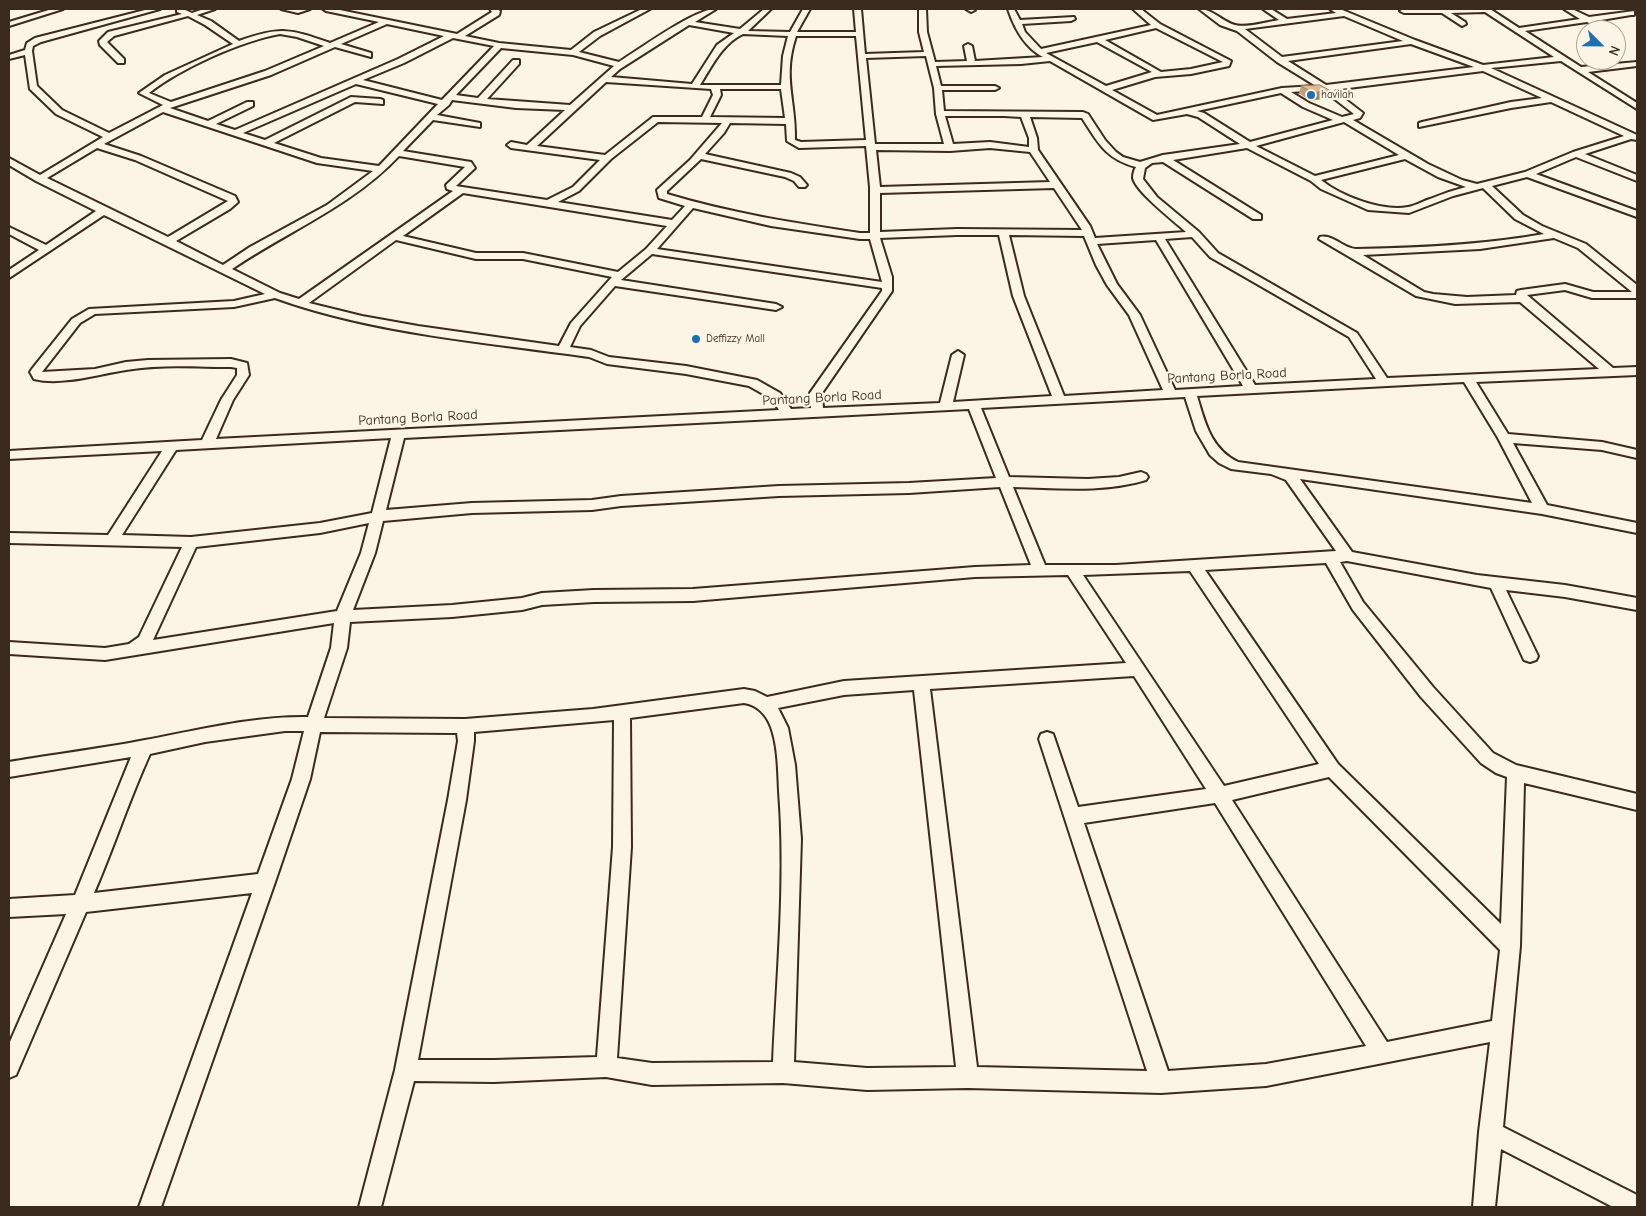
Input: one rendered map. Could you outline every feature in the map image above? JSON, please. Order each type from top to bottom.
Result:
[{"type":"street","points":[[9,24],[43,10],[59,9]]},
{"type":"street","points":[[110,136],[80,124],[59,112],[33,87],[28,52],[30,45],[38,40],[156,9]]},
{"type":"street","points":[[176,9],[192,14],[208,23],[238,44]]},
{"type":"street","points":[[121,61],[102,43],[106,37],[121,31],[212,9]]},
{"type":"street","points":[[285,9],[298,11],[306,9]]},
{"type":"street","points":[[326,9],[499,46],[573,53],[620,65]]},
{"type":"street","points":[[235,133],[454,37],[496,13],[493,9]]},
{"type":"street","points":[[573,53],[604,31],[647,9]]},
{"type":"street","points":[[530,148],[620,65],[712,9]]},
{"type":"street","points":[[694,87],[720,47],[733,36],[742,32],[768,9]]},
{"type":"street","points":[[806,9],[786,53],[785,87],[791,141],[794,144],[950,148],[990,145],[1033,150]]},
{"type":"street","points":[[817,413],[816,393],[887,291],[888,286],[885,269],[879,257],[875,235],[875,190],[858,9]]},
{"type":"street","points":[[923,9],[923,32],[938,88],[940,114],[950,148]]},
{"type":"street","points":[[1011,9],[1016,22],[1028,42],[1039,52],[1106,88],[1156,118],[1282,90],[1394,82],[1516,62],[1563,59]]},
{"type":"street","points":[[1106,88],[1155,74],[1171,74],[1226,64],[1227,61],[1157,26],[1137,9]]},
{"type":"street","points":[[940,114],[1080,114],[1085,116],[1113,155],[1124,161],[1141,165],[1164,158],[1248,145],[1357,116],[1359,113],[1325,88],[1280,60],[1238,29],[1223,23],[1202,9]]},
{"type":"street","points":[[1266,9],[1287,22]]},
{"type":"street","points":[[1334,9],[1412,42],[1483,68],[1634,137]]},
{"type":"street","points":[[1404,11],[1486,9],[1576,67]]},
{"type":"street","points":[[1567,9],[1586,20],[1634,15]]},
{"type":"street","points":[[1623,9],[1634,15]]},
{"type":"street","points":[[1443,10],[1462,24]]},
{"type":"street","points":[[1238,29],[1342,14]]},
{"type":"street","points":[[1016,22],[1071,19]]},
{"type":"street","points":[[39,179],[110,136],[167,107],[237,85],[385,22]]},
{"type":"street","points":[[1520,30],[1576,22]]},
{"type":"street","points":[[688,23],[742,32],[860,34]]},
{"type":"street","points":[[1039,52],[1157,26]]},
{"type":"street","points":[[368,55],[280,32],[270,33],[238,44],[185,68],[143,93],[167,107],[209,124],[320,161],[381,169]]},
{"type":"street","points":[[1098,39],[1154,69],[1157,72],[1155,74]]},
{"type":"street","points":[[1280,60],[1412,42]]},
{"type":"street","points":[[224,269],[254,249],[330,207],[381,169],[499,46]]},
{"type":"street","points":[[968,46],[971,63]]},
{"type":"street","points":[[9,57],[28,52]]},
{"type":"street","points":[[861,56],[929,54]]},
{"type":"street","points":[[931,64],[1027,62],[1051,59]]},
{"type":"street","points":[[481,100],[516,62]]},
{"type":"street","points":[[1580,70],[1637,107]]},
{"type":"street","points":[[604,79],[694,87],[785,87]]},
{"type":"street","points":[[355,81],[448,100],[481,100],[572,108]]},
{"type":"street","points":[[705,119],[717,95],[717,91],[712,86]]},
{"type":"street","points":[[938,88],[994,88]]},
{"type":"street","points":[[1282,90],[1306,105],[1343,120],[1452,181],[1481,186],[1518,217],[1538,228],[1582,246],[1637,290]]},
{"type":"street","points":[[266,143],[354,99],[380,102]]},
{"type":"street","points":[[1422,125],[1511,105],[1552,99]]},
{"type":"street","points":[[209,124],[250,104]]},
{"type":"street","points":[[1186,111],[1201,114],[1248,145],[1314,179],[1324,187],[1368,207],[1390,210],[1409,210],[1450,194],[1528,174],[1576,154],[1634,137]]},
{"type":"street","points":[[1025,115],[1033,138],[1033,150],[1091,237],[1101,265],[1112,285],[1134,315],[1171,394]]},
{"type":"street","points":[[431,117],[477,125]]},
{"type":"street","points":[[551,202],[576,189],[607,158],[656,119],[790,121]]},
{"type":"street","points":[[728,120],[699,156],[662,190],[662,196],[691,205],[788,226],[860,236],[904,233],[1003,232],[1091,237],[1158,237],[1195,234]]},
{"type":"street","points":[[97,145],[138,158],[232,198],[233,202],[226,208],[168,241]]},
{"type":"street","points":[[511,145],[607,158]]},
{"type":"street","points":[[398,153],[468,164],[470,168],[450,187],[551,202],[616,216],[675,224]]},
{"type":"street","points":[[1576,154],[1637,178]]},
{"type":"street","points":[[699,156],[788,175],[798,179],[802,185]]},
{"type":"street","points":[[1314,179],[1405,156]]},
{"type":"street","points":[[1164,158],[1257,217]]},
{"type":"street","points":[[9,161],[39,179],[276,295],[333,313],[370,320],[591,354],[607,360],[686,370],[752,383],[776,396],[787,413]]},
{"type":"street","points":[[1141,165],[1138,170],[1138,179],[1154,199],[1195,234],[1214,255],[1353,334],[1384,382]]},
{"type":"street","points":[[1528,174],[1637,214]]},
{"type":"street","points":[[875,190],[1057,185]]},
{"type":"street","points":[[301,303],[462,189]]},
{"type":"street","points":[[562,351],[575,325],[616,278],[650,251],[691,205]]},
{"type":"street","points":[[9,275],[104,211]]},
{"type":"street","points":[[9,230],[46,249]]},
{"type":"street","points":[[1003,232],[1012,273],[1033,334],[1060,399]]},
{"type":"street","points":[[1351,252],[1473,246],[1534,240],[1556,235]]},
{"type":"street","points":[[395,237],[476,256],[523,256],[616,278],[776,307]]},
{"type":"street","points":[[1158,237],[1252,390]]},
{"type":"street","points":[[1324,239],[1351,252],[1420,294],[1430,298],[1451,301],[1523,299],[1611,373]]},
{"type":"street","points":[[650,251],[888,286]]},
{"type":"street","points":[[1523,299],[1521,294],[1565,288],[1592,295],[1637,295]]},
{"type":"street","points":[[207,444],[227,400],[243,375],[243,366],[232,363],[148,364],[126,366],[95,373],[44,377],[38,376],[36,372],[76,322],[93,311],[234,304],[276,295]]},
{"type":"street","points":[[946,405],[958,355]]},
{"type":"street","name":"Pantang Borla Road","points":[[9,455],[1384,382],[1470,380],[1637,371]]},
{"type":"street","points":[[1470,380],[1542,509]]},
{"type":"street","points":[[1190,393],[1206,443],[1220,458],[1243,468],[1542,509],[1637,528]]},
{"type":"street","points":[[973,404],[1040,570]]},
{"type":"street","points":[[150,1207],[301,779],[314,724],[339,648],[343,616],[368,553],[399,434]]},
{"type":"street","points":[[1504,438],[1602,446],[1637,454]]},
{"type":"street","points":[[111,541],[172,446]]},
{"type":"street","points":[[1283,472],[1291,477],[1339,557],[1358,606],[1427,692],[1487,758],[1502,768],[1516,773],[1637,802]]},
{"type":"street","points":[[9,538],[191,542],[320,528],[379,516],[472,508],[592,505],[731,493],[909,488],[1005,482],[1088,484],[1119,482],[1141,477]]},
{"type":"street","points":[[132,650],[145,641],[191,542]]},
{"type":"street","points":[[9,648],[105,654],[343,616],[452,611],[567,597],[694,596],[938,574],[1040,570],[1116,570],[1193,564],[1339,557],[1496,584],[1565,592],[1637,604]]},
{"type":"street","points":[[1193,564],[1332,769],[1510,946]]},
{"type":"street","points":[[1072,570],[1220,794],[1382,1053]]},
{"type":"street","points":[[1496,584],[1530,656]]},
{"type":"street","points":[[765,704],[836,689],[1138,669]]},
{"type":"street","points":[[921,684],[968,1077]]},
{"type":"street","points":[[9,769],[144,748],[214,733],[285,724],[465,726],[622,712],[744,696],[754,698],[765,704],[780,728],[786,765],[792,839],[783,1072]]},
{"type":"street","points":[[606,1067],[611,1023],[622,846],[622,712]]},
{"type":"street","points":[[370,1207],[406,1070],[457,800],[466,741],[465,726]]},
{"type":"street","points":[[1047,738],[1161,1082]]},
{"type":"street","points":[[9,1068],[105,847],[144,748]]},
{"type":"street","points":[[1073,816],[1220,794],[1332,769]]},
{"type":"street","points":[[1484,1207],[1500,1030],[1510,946],[1516,773]]},
{"type":"street","points":[[9,908],[79,904],[266,882]]},
{"type":"street","points":[[406,1070],[494,1071],[606,1067],[652,1074],[783,1072],[867,1079],[968,1077],[1161,1082],[1266,1076],[1500,1030]]},
{"type":"street","points":[[1490,1132],[1636,1207]]},
{"type":"building","points":[[1320,85],[1329,90],[1313,93],[1301,86]]},
{"type":"place","name":"havilah","points":[[1311,95]]},
{"type":"place","name":"Deffizzy Mall","points":[[696,339]]}]
